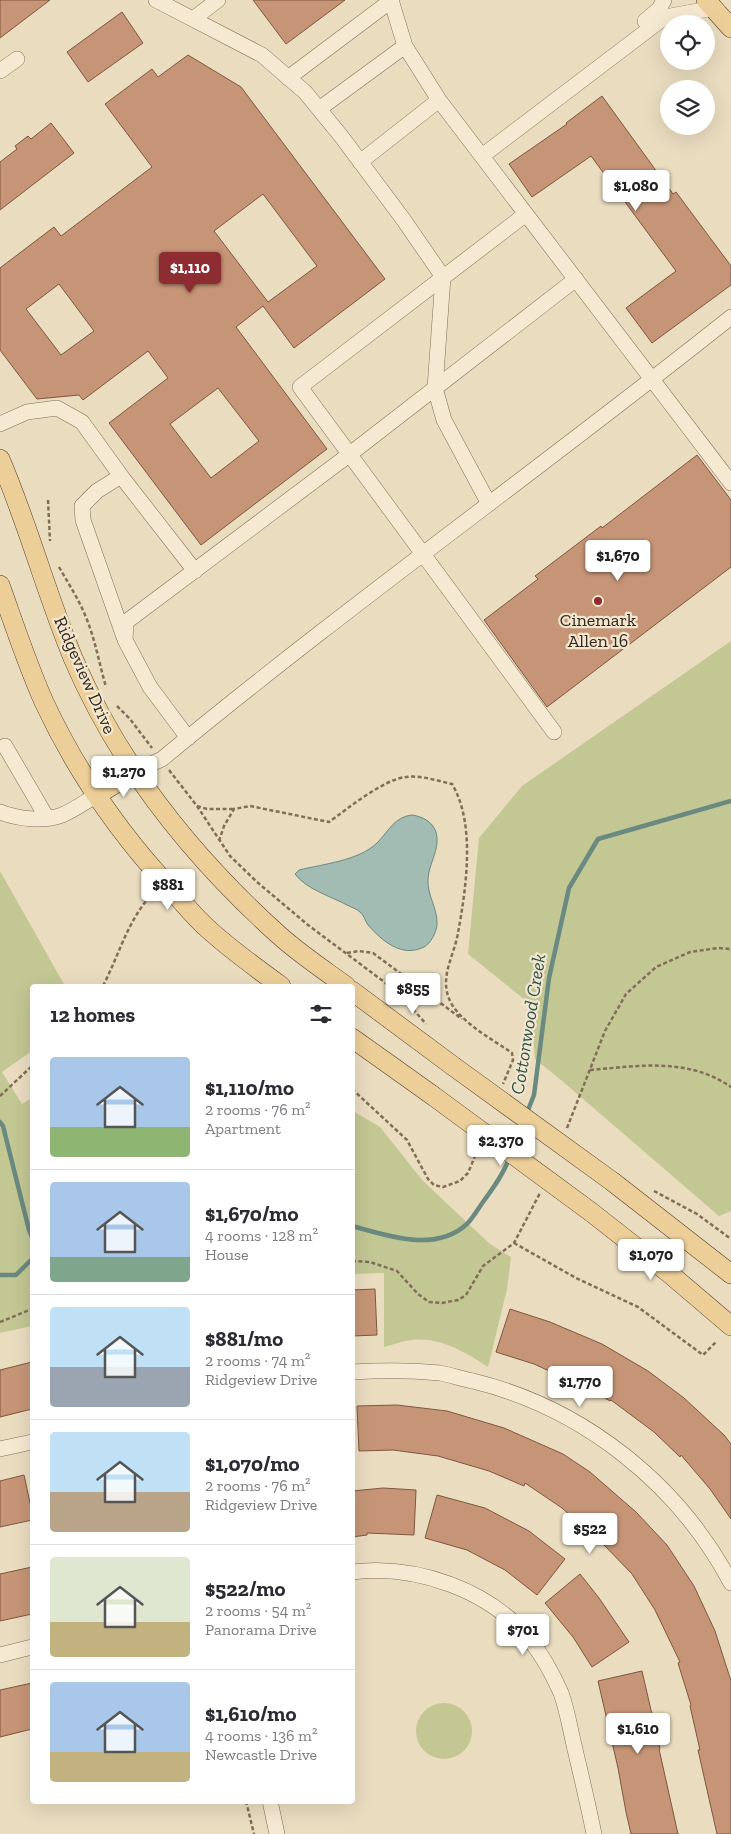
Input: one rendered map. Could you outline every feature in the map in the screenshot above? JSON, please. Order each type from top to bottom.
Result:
[{"type":"main road","points":[[710,4],[731,28]]},
{"type":"main road","name":"Ridgeview Drive","points":[[0,459],[22,513],[73,658],[104,722],[134,772],[191,846],[217,874],[280,936],[343,984]]},
{"type":"main road","points":[[0,585],[3,605],[44,702],[66,744],[97,795],[136,850],[195,916],[238,954],[278,984]]},
{"type":"main road","points":[[97,795],[134,772]]},
{"type":"main road","points":[[355,993],[612,1182],[731,1274]]},
{"type":"main road","points":[[355,1040],[591,1212],[670,1274],[731,1326]]},
{"type":"street","points":[[156,0],[262,55],[305,92],[403,218],[443,277],[435,388],[444,420],[489,504]]},
{"type":"street","points":[[193,19],[218,0]]},
{"type":"street","points":[[288,78],[392,0],[405,46],[439,100],[731,483]]},
{"type":"street","points":[[480,153],[659,10],[664,0]]},
{"type":"street","points":[[480,153],[665,17],[710,4]]},
{"type":"street","points":[[319,109],[405,46]]},
{"type":"street","points":[[0,71],[17,59]]},
{"type":"street","points":[[360,162],[439,100]]},
{"type":"street","points":[[526,214],[300,387],[554,732]]},
{"type":"street","points":[[126,640],[126,622],[350,454],[576,280]]},
{"type":"street","points":[[134,772],[162,759],[423,554],[653,380],[731,317]]},
{"type":"street","points":[[0,424],[26,412],[57,408],[82,422],[121,476],[195,571]]},
{"type":"street","points":[[121,476],[98,491],[82,506],[83,520],[126,640],[150,686],[188,738]]},
{"type":"street","points":[[5,746],[47,818]]},
{"type":"street","points":[[0,812],[9,816],[47,818],[62,815],[97,795]]},
{"type":"street","points":[[355,1372],[399,1369],[442,1374],[493,1386],[531,1400],[566,1417],[600,1437],[632,1460],[660,1486],[685,1514],[707,1544],[731,1583]]},
{"type":"street","points":[[0,1449],[30,1442]]},
{"type":"street","points":[[355,1572],[365,1570],[402,1572],[435,1579],[461,1589],[488,1603],[508,1618],[530,1640],[547,1666],[561,1694],[594,1834]]},
{"type":"street","points":[[0,1655],[30,1648]]},
{"type":"street","points":[[271,1804],[277,1834]]},
{"type":"path","points":[[48,500],[50,543]]},
{"type":"path","points":[[56,561],[85,615],[101,662],[108,692]]},
{"type":"path","points":[[113,703],[130,719],[162,759],[197,806],[230,856],[257,882],[308,925],[364,965],[405,1000],[433,1029]]},
{"type":"path","points":[[197,806],[207,809],[234,809],[250,806],[328,822],[372,792],[394,780],[406,777],[452,784],[460,797],[466,822],[468,856],[458,935],[447,968],[445,985],[455,1009]]},
{"type":"path","points":[[219,841],[224,826],[234,809]]},
{"type":"path","points":[[104,984],[126,933],[151,895]]},
{"type":"path","points":[[346,953],[359,951],[373,954],[465,1021]]},
{"type":"path","points":[[590,1070],[652,1064],[692,1068],[731,1087]]},
{"type":"path","points":[[0,1096],[30,1068]]},
{"type":"path","points":[[652,1190],[697,1214],[731,1239]]},
{"type":"path","points":[[514,1243],[576,1278],[638,1308],[702,1355],[717,1341]]},
{"type":"path","points":[[0,1322],[30,1310]]},
{"type":"path","points":[[247,1804],[254,1834]]},
{"type":"green space","points":[[731,641],[731,1211],[719,1216],[535,1059],[530,1004],[468,954],[479,838],[522,786]]},
{"type":"green space","points":[[0,871],[64,984],[30,984],[30,1052],[2,1072],[22,1104],[30,1099],[30,1326],[0,1333]]},
{"type":"green space","points":[[355,1112],[380,1127],[423,1181],[490,1244],[511,1257],[507,1289],[488,1367],[461,1351],[432,1341],[411,1340],[384,1347],[384,1273],[355,1274]]},
{"type":"green space","points":[[444,1703],[455,1705],[464,1711],[470,1720],[472,1731],[470,1742],[464,1751],[455,1757],[444,1759],[433,1757],[424,1751],[418,1742],[416,1731],[418,1720],[424,1711],[433,1705]]},
{"type":"water","points":[[412,815],[427,820],[436,832],[437,844],[430,868],[428,886],[436,913],[437,925],[433,938],[427,945],[416,950],[408,950],[400,949],[386,942],[368,925],[359,911],[305,884],[295,874],[299,870],[340,861],[360,854],[377,843],[396,822]]},
{"type":"building","points":[[0,0],[50,0],[0,38]]},
{"type":"building","points":[[253,0],[345,0],[286,44]]},
{"type":"building","points":[[122,12],[143,43],[88,82],[67,52]]},
{"type":"building","points":[[188,55],[241,87],[385,279],[294,348],[263,306],[236,327],[327,449],[201,545],[109,423],[168,378],[148,351],[83,400],[79,395],[37,399],[0,350],[0,268],[54,227],[61,236],[152,167],[105,104],[152,69],[158,77]],"holes":[[[263,194],[317,266],[268,302],[214,231]],[[59,284],[94,331],[61,355],[26,309]],[[218,388],[259,441],[211,478],[170,424]]]},
{"type":"building","points":[[602,96],[673,194],[676,192],[731,266],[731,285],[652,343],[626,308],[676,271],[591,156],[532,197],[509,164],[567,124]]},
{"type":"building","points":[[51,123],[74,153],[0,210],[0,162],[17,149],[15,146],[28,136],[31,139]]},
{"type":"building","name":"Cinemark Allen 16","points":[[697,455],[731,500],[731,567],[547,707],[484,620],[538,579],[535,576],[601,526],[602,528]]},
{"type":"building","points":[[375,1289],[377,1335],[355,1336],[355,1290]]},
{"type":"building","points":[[510,1309],[550,1322],[602,1344],[648,1371],[684,1398],[724,1435],[731,1444],[731,1519],[710,1489],[681,1455],[680,1457],[654,1432],[611,1400],[572,1378],[571,1381],[534,1364],[496,1352]]},
{"type":"building","points":[[30,1362],[30,1410],[0,1417],[0,1370]]},
{"type":"building","points":[[397,1405],[447,1411],[504,1428],[563,1454],[590,1472],[636,1512],[667,1545],[694,1586],[715,1631],[731,1681],[731,1834],[717,1834],[698,1750],[700,1750],[691,1705],[678,1663],[680,1662],[655,1610],[632,1574],[605,1546],[562,1508],[525,1483],[524,1486],[489,1471],[438,1456],[393,1450],[359,1451],[357,1406]]},
{"type":"building","points":[[24,1475],[30,1503],[30,1520],[0,1527],[0,1481]]},
{"type":"building","points":[[383,1488],[416,1490],[414,1535],[367,1533],[367,1535],[355,1537],[355,1491]]},
{"type":"building","points":[[437,1495],[485,1508],[529,1531],[565,1559],[537,1595],[505,1570],[467,1550],[425,1538]]},
{"type":"building","points":[[30,1567],[30,1614],[0,1621],[0,1574]]},
{"type":"building","points":[[580,1574],[629,1642],[592,1667],[573,1637],[545,1603]]},
{"type":"building","points":[[642,1671],[678,1834],[631,1834],[626,1812],[598,1681]]},
{"type":"building","points":[[30,1683],[30,1730],[0,1737],[0,1690]]},
{"type":"waterway","name":"Cottonwood Creek","points":[[526,1115],[534,1095],[549,978],[569,888],[598,839],[731,801]]},
{"type":"waterway","points":[[0,1122],[3,1126],[30,1232]]},
{"type":"waterway","name":"Cottonwood Creek","points":[[513,1150],[524,1122]]},
{"type":"waterway","name":"Cottonwood Creek","points":[[355,1227],[411,1240],[441,1238],[454,1233],[467,1224],[473,1216],[504,1170],[509,1159]]},
{"type":"waterway","name":"Cottonwood Creek","points":[[0,1275],[16,1275],[30,1261]]},
{"type":"place","name":"Cinemark Allen 16","points":[[598,601]]}]
